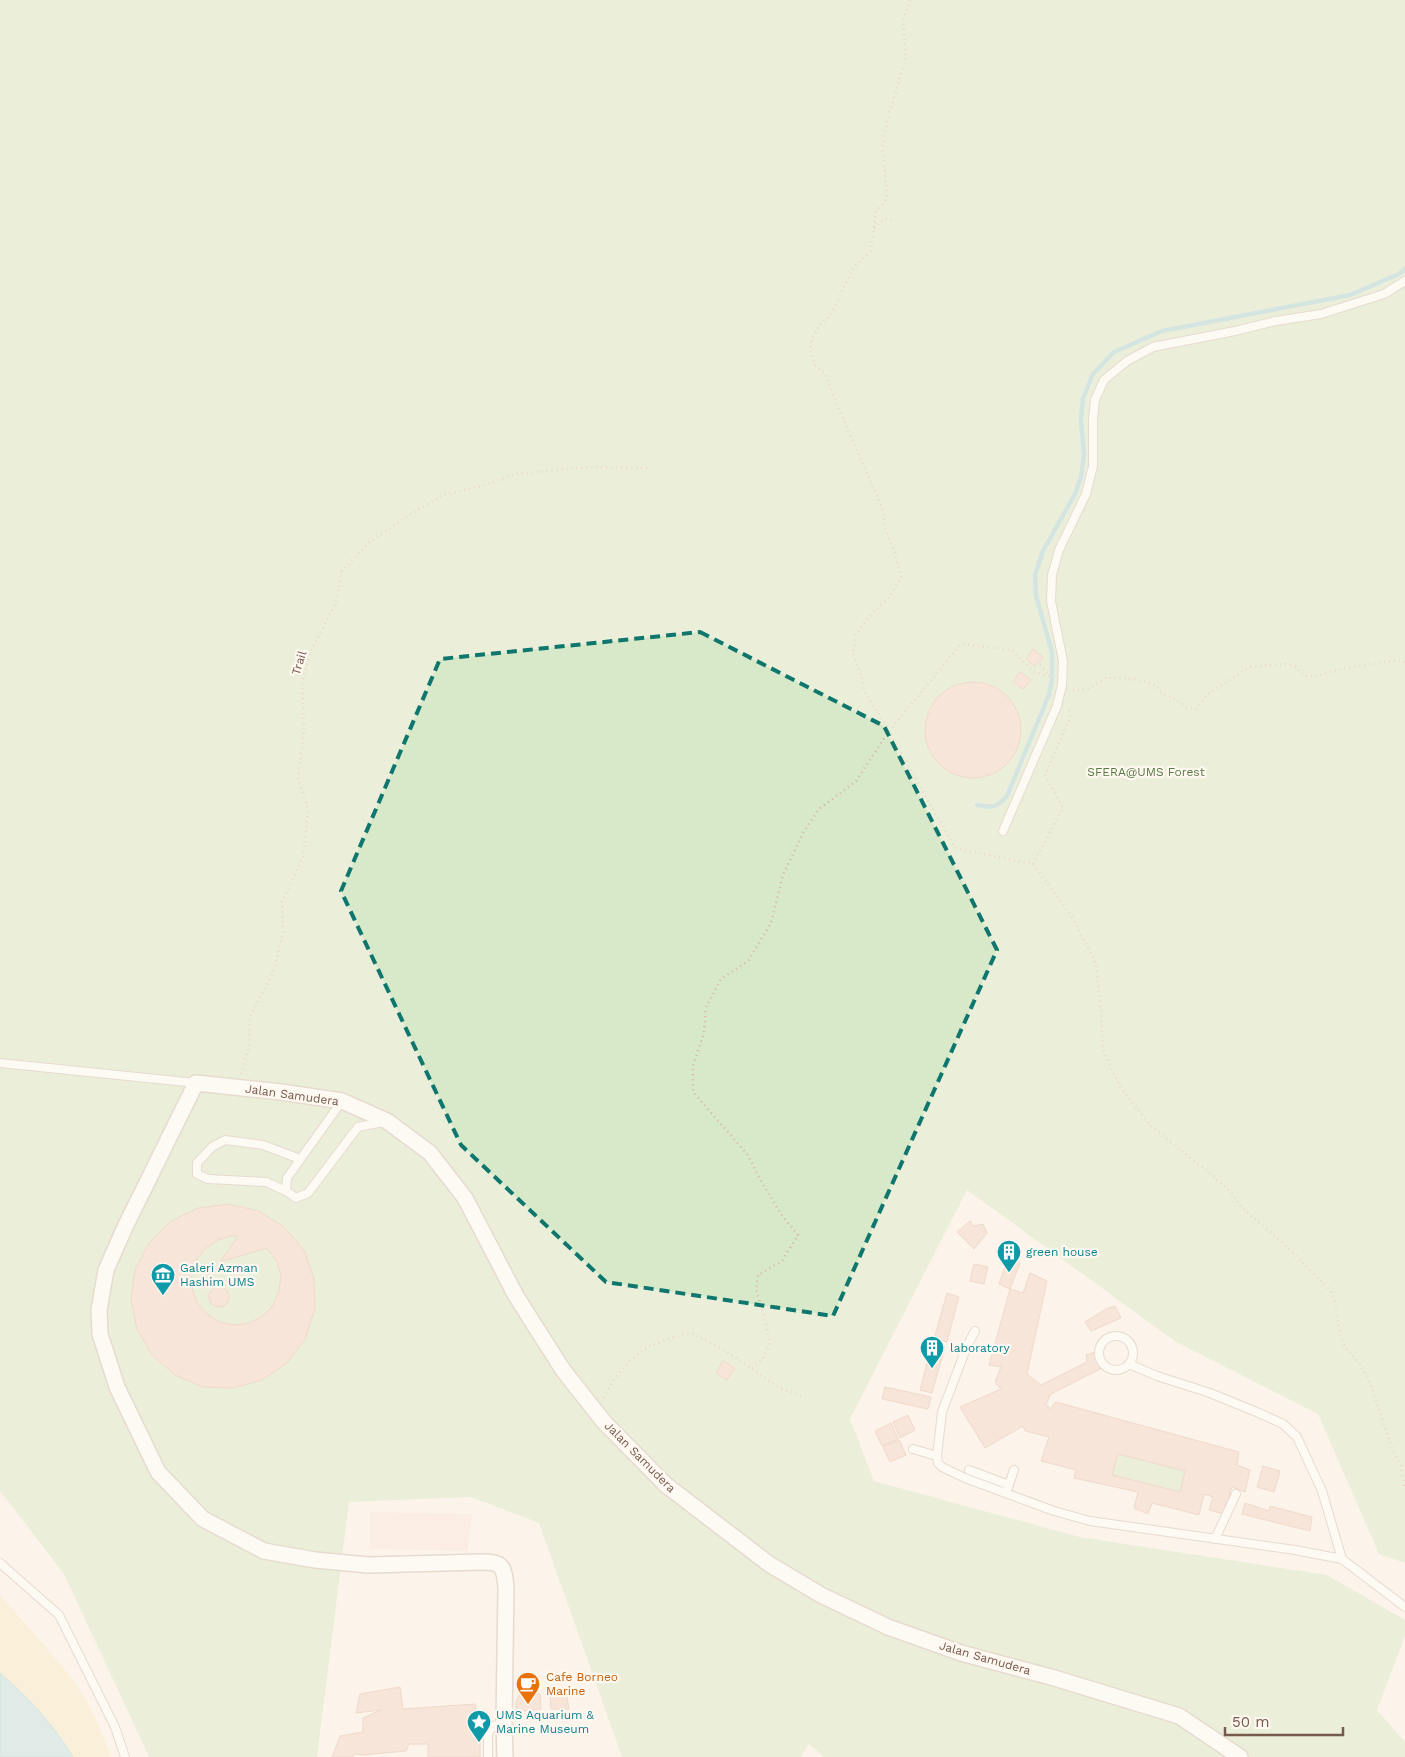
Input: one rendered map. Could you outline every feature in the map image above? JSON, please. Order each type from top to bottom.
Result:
[{"type":"street","name":"Jalan Samudera","points":[[196,1084],[237,1087],[342,1101],[388,1121],[430,1153],[464,1198],[516,1296],[563,1370],[604,1422],[666,1485],[769,1564],[821,1595],[888,1627],[961,1653],[1052,1677],[1179,1716],[1240,1757]]},
{"type":"street","points":[[196,1084],[125,1227],[106,1270],[99,1310],[100,1334],[117,1388],[158,1472],[203,1519],[264,1550],[315,1560],[368,1565],[495,1562],[501,1566],[504,1570],[506,1588],[505,1757]]},
{"type":"lane","points":[[1002,831],[1058,706],[1062,685],[1063,661],[1051,601],[1052,575],[1059,550],[1086,494],[1093,466],[1095,400],[1104,380],[1128,361],[1154,346],[1276,321],[1321,314],[1384,294],[1405,281]]},
{"type":"lane","points":[[0,1063],[196,1084]]},
{"type":"lane","points":[[286,1191],[287,1178],[342,1101]]},
{"type":"lane","points":[[300,1160],[263,1145],[225,1140],[212,1146],[196,1164],[198,1174],[208,1179],[266,1182],[296,1198],[308,1193],[358,1127],[388,1121]]},
{"type":"lane","points":[[975,1331],[967,1346],[942,1412],[937,1456],[938,1463],[942,1468],[1006,1494],[1090,1521],[1295,1550],[1342,1559],[1405,1606]]},
{"type":"lane","points":[[1112,1336],[1124,1338],[1131,1347],[1132,1359],[1129,1364],[1119,1370],[1108,1368],[1103,1364],[1098,1354],[1102,1342],[1112,1336]]},
{"type":"lane","points":[[1129,1364],[1157,1376],[1210,1393],[1259,1413],[1283,1424],[1291,1430],[1322,1491],[1342,1559]]},
{"type":"lane","points":[[913,1450],[937,1456]]},
{"type":"lane","points":[[965,1478],[970,1466],[1009,1485]]},
{"type":"lane","points":[[1006,1494],[1014,1470]]},
{"type":"lane","points":[[1215,1539],[1236,1494]]},
{"type":"lane","points":[[0,1563],[59,1615],[115,1727],[125,1757]]},
{"type":"lane","points":[[488,1757],[488,1734],[492,1726],[504,1722]]},
{"type":"path","points":[[910,0],[903,21],[906,58],[882,145],[887,196],[883,204],[876,211],[871,251],[853,268],[832,315],[822,322],[812,338],[810,349],[816,365],[826,375],[882,508],[886,530],[895,553],[901,578],[888,599],[873,612],[856,632],[853,654],[862,677],[864,691],[889,731],[955,848],[1033,864],[1071,914],[1096,964],[1103,1050],[1120,1087],[1150,1125],[1210,1173],[1233,1195],[1242,1208],[1284,1245],[1331,1291],[1335,1302],[1340,1335],[1345,1347],[1361,1365],[1372,1388],[1386,1434],[1401,1467],[1405,1489]]},
{"type":"path","points":[[874,228],[884,219],[892,219]]},
{"type":"path","name":"Trail","points":[[237,1087],[249,1048],[250,1016],[273,973],[283,933],[282,902],[303,857],[308,810],[298,777],[304,728],[302,682],[310,653],[336,602],[342,572],[368,543],[446,494],[482,486],[515,474],[592,467],[648,468]]},
{"type":"path","points":[[752,1368],[763,1359],[770,1343],[756,1290],[758,1275],[782,1262],[798,1235],[776,1206],[748,1155],[694,1092],[693,1066],[704,1033],[706,1007],[721,979],[748,961],[771,923],[783,875],[803,833],[819,809],[856,781],[889,731],[961,644],[1012,650],[1034,672],[1051,676],[1040,665]]},
{"type":"path","points":[[1072,697],[1074,690],[1079,691],[1096,685],[1107,677],[1140,680],[1155,685],[1164,695],[1173,698],[1186,707],[1196,709],[1208,694],[1249,668],[1286,664],[1295,666],[1304,676],[1317,676],[1341,669],[1396,660],[1405,662]]},
{"type":"path","points":[[1033,864],[1063,808],[1045,775],[1070,717],[1069,704]]},
{"type":"path","points":[[604,1422],[603,1402],[612,1382],[630,1361],[649,1346],[671,1338],[691,1334],[713,1344],[780,1388],[801,1396]]},
{"type":"highlighted area","points":[[700,632],[884,726],[997,950],[833,1316],[606,1282],[461,1145],[341,891],[440,659]]},
{"type":"shaded area","points":[[370,1512],[472,1514],[468,1551],[370,1549]]},
{"type":"green space","name":"SFERA@UMS Forest","points":[[0,0],[1405,0],[1405,1563],[1379,1554],[1318,1414],[1176,1342],[967,1190],[850,1419],[874,1481],[1080,1537],[1327,1575],[1405,1620],[1405,1636],[1377,1710],[1405,1742],[1405,1757],[824,1757],[809,1744],[801,1757],[622,1757],[539,1523],[471,1497],[349,1502],[317,1757],[149,1757],[64,1574],[0,1491]]},
{"type":"green space","points":[[1118,1454],[1185,1471],[1180,1492],[1112,1475]]},
{"type":"sand","points":[[0,1595],[80,1690],[94,1714],[111,1757],[73,1757],[58,1733],[0,1673]]},
{"type":"water","points":[[0,1673],[40,1712],[58,1734],[73,1757],[0,1757]]},
{"type":"building","points":[[1033,649],[1043,657],[1035,666],[1026,659]]},
{"type":"building","points":[[1020,672],[1031,680],[1023,689],[1013,681]]},
{"type":"building","points":[[973,682],[991,686],[1007,696],[1017,712],[1021,730],[1017,748],[1007,764],[991,774],[973,778],[955,774],[939,764],[929,748],[925,730],[929,712],[939,696],[955,686]]},
{"type":"building","name":"Galeri Azman Hashim UMS","points":[[229,1204],[259,1211],[284,1227],[304,1250],[314,1279],[315,1309],[305,1339],[287,1363],[262,1380],[233,1388],[203,1387],[175,1375],[152,1355],[137,1329],[131,1300],[135,1270],[149,1243],[171,1221],[198,1208]],"holes":[[[238,1236],[220,1262],[267,1248],[277,1262],[281,1276],[279,1291],[273,1305],[263,1316],[249,1323],[234,1325],[220,1322],[207,1314],[197,1302],[192,1288],[192,1273],[197,1259],[206,1248],[218,1240]]]},
{"type":"building","points":[[970,1221],[974,1226],[983,1224],[987,1233],[974,1249],[957,1232]]},
{"type":"building","name":"green house","points":[[1008,1258],[1020,1263],[1010,1289],[999,1284]]},
{"type":"building","points":[[974,1264],[988,1267],[984,1284],[970,1281]]},
{"type":"building","points":[[1030,1273],[1047,1281],[1027,1374],[1041,1385],[1087,1362],[1086,1355],[1095,1352],[1104,1367],[1051,1394],[1046,1404],[1050,1409],[1056,1402],[1239,1452],[1237,1465],[1250,1470],[1245,1492],[1232,1487],[1224,1514],[1209,1510],[1213,1497],[1204,1494],[1199,1515],[1152,1503],[1148,1514],[1134,1508],[1138,1492],[1074,1478],[1076,1470],[1041,1461],[1049,1437],[1025,1431],[1023,1426],[985,1448],[960,1407],[1001,1389],[995,1382],[1001,1367],[989,1365],[1010,1289],[1023,1293]],"holes":[[[1118,1454],[1185,1471],[1180,1492],[1112,1475]]]},
{"type":"building","name":"Galeri Azman Hashim UMS","points":[[215,1287],[223,1287],[229,1293],[229,1301],[223,1307],[215,1307],[209,1301],[209,1293]]},
{"type":"building","name":"Galeri Azman Hashim UMS","points":[[215,1287],[223,1287],[229,1293],[229,1301],[223,1307],[215,1307],[209,1301],[209,1293]]},
{"type":"building","name":"laboratory","points":[[947,1293],[959,1297],[947,1342],[934,1339]]},
{"type":"building","points":[[1115,1306],[1121,1318],[1091,1331],[1085,1322],[1106,1309]]},
{"type":"building","name":"laboratory","points":[[932,1344],[945,1347],[932,1393],[920,1390]]},
{"type":"building","points":[[723,1361],[735,1368],[727,1380],[716,1373]]},
{"type":"building","points":[[885,1387],[931,1397],[928,1409],[882,1399]]},
{"type":"building","points":[[908,1415],[915,1430],[900,1438],[893,1422]]},
{"type":"building","points":[[891,1423],[898,1439],[882,1446],[875,1431]]},
{"type":"building","points":[[899,1440],[906,1455],[890,1462],[883,1447]]},
{"type":"building","points":[[1263,1466],[1280,1471],[1274,1492],[1257,1487]]},
{"type":"building","points":[[1245,1503],[1269,1511],[1270,1506],[1312,1517],[1310,1531],[1242,1514]]},
{"type":"building","points":[[400,1687],[403,1709],[475,1704],[480,1734],[480,1757],[428,1757],[428,1744],[409,1744],[406,1751],[354,1754],[353,1757],[332,1757],[340,1736],[363,1732],[363,1718],[381,1710],[356,1713],[360,1694]]},
{"type":"building","points":[[566,1691],[569,1709],[551,1709],[550,1694]]},
{"type":"building","name":"Cafe Borneo Marine","points":[[520,1694],[540,1694],[541,1709],[516,1712],[516,1701]]},
{"type":"waterway","points":[[1049,696],[1052,679],[1052,652],[1036,596],[1035,575],[1043,551],[1075,494],[1081,477],[1084,455],[1081,420],[1083,398],[1093,374],[1114,352],[1162,331],[1350,295],[1399,274],[1405,269]]},
{"type":"waterway","points":[[977,805],[994,806],[1007,796],[1048,697]]},
{"type":"place","name":"green house","points":[[1009,1273]]},
{"type":"place","name":"Galeri Azman Hashim UMS","points":[[163,1296]]},
{"type":"place","name":"laboratory","points":[[932,1369]]},
{"type":"place","name":"Cafe Borneo Marine","points":[[528,1705]]},
{"type":"place","name":"UMS Aquarium & Marine Museum","points":[[479,1743]]}]
